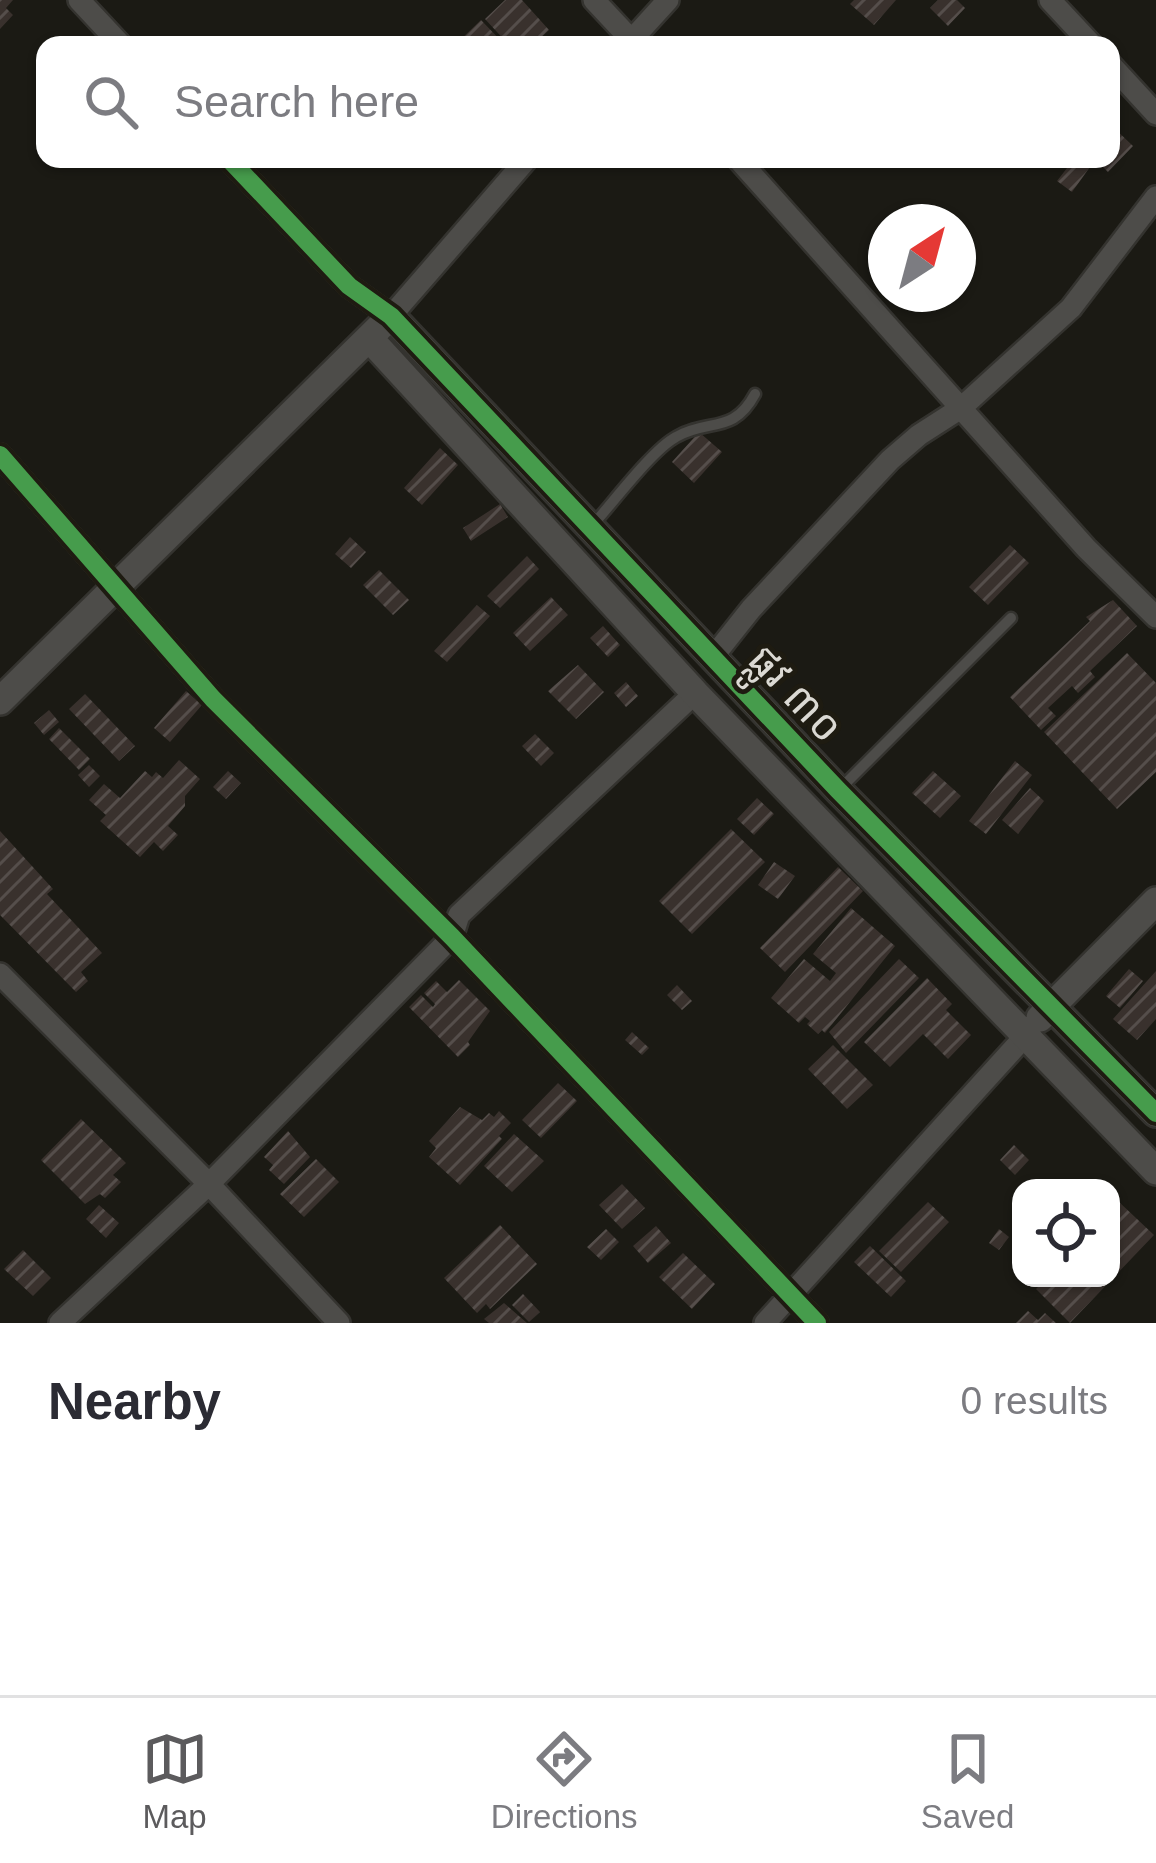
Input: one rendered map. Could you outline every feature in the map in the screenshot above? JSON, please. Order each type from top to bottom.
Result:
[{"type":"street","points":[[79,0],[113,36]]},
{"type":"street","points":[[594,0],[625,36]]},
{"type":"street","points":[[637,36],[668,0]]},
{"type":"street","points":[[1050,0],[1084,36]]},
{"type":"street","points":[[1120,75],[1156,114]]},
{"type":"street","points":[[238,168],[349,286],[391,316]]},
{"type":"street","points":[[0,701],[391,316],[519,168]]},
{"type":"street","points":[[746,168],[1086,548],[1156,617]]},
{"type":"street","points":[[712,657],[890,460],[962,408],[1071,308],[1156,197]]},
{"type":"street","points":[[349,286],[369,338]]},
{"type":"street","name":"ផ្លូវ ៣០","points":[[391,316],[838,790],[1156,1113]]},
{"type":"street","name":"ផ្លូវ ៣០","points":[[369,338],[695,693],[1156,1171]]},
{"type":"street","points":[[0,455],[213,698],[452,937],[817,1323]]},
{"type":"street","points":[[60,1323],[208,1184],[452,937],[459,915],[695,693]]},
{"type":"street","points":[[765,1323],[1050,1006],[1156,901]]},
{"type":"street","points":[[0,974],[339,1323]]},
{"type":"lane","points":[[591,528],[670,441],[730,422],[742,414],[755,394]]},
{"type":"lane","points":[[838,790],[1011,617]]},
{"type":"building","points":[[0,0],[13,0],[6,8],[13,15],[0,29]]},
{"type":"building","points":[[505,0],[522,0],[549,30],[543,36],[501,36],[485,19]]},
{"type":"building","points":[[854,0],[896,0],[874,25],[850,4]]},
{"type":"building","points":[[938,0],[957,0],[965,8],[948,26],[930,8]]},
{"type":"building","points":[[481,20],[496,36],[464,36]]},
{"type":"building","points":[[1120,134],[1133,146],[1120,160]]},
{"type":"building","points":[[1067,168],[1089,168],[1072,192],[1057,181]]},
{"type":"building","points":[[699,432],[722,452],[694,483],[672,462]]},
{"type":"building","points":[[440,448],[458,465],[422,505],[404,488]]},
{"type":"building","points":[[500,504],[508,517],[471,541],[463,528]]},
{"type":"building","points":[[350,537],[366,552],[351,568],[335,554]]},
{"type":"building","points":[[1010,545],[1029,563],[988,605],[969,587]]},
{"type":"building","points":[[527,556],[539,569],[500,608],[487,596]]},
{"type":"building","points":[[379,570],[409,600],[393,615],[363,585]]},
{"type":"building","points":[[551,597],[568,615],[530,651],[513,633]]},
{"type":"building","points":[[1113,600],[1137,626],[1090,671],[1095,677],[1078,693],[1072,686],[1048,708],[1056,716],[1041,730],[1010,697],[1090,621],[1086,617]]},
{"type":"building","points":[[477,605],[490,616],[447,662],[434,651]]},
{"type":"building","points":[[603,626],[620,645],[608,657],[590,638]]},
{"type":"building","points":[[1127,653],[1156,683],[1156,772],[1117,809],[1044,732]]},
{"type":"building","points":[[578,665],[604,692],[576,719],[548,691]]},
{"type":"building","points":[[626,682],[638,696],[626,707],[614,693]]},
{"type":"building","points":[[186,691],[202,705],[170,742],[154,728]]},
{"type":"building","points":[[85,694],[135,746],[119,761],[69,709]]},
{"type":"building","points":[[49,710],[59,722],[44,735],[34,723]]},
{"type":"building","points":[[59,728],[90,759],[79,770],[49,739]]},
{"type":"building","points":[[535,734],[554,753],[541,766],[522,746]]},
{"type":"building","points":[[179,760],[200,779],[168,826],[178,835],[163,851],[154,842],[140,857],[100,821],[106,815],[89,800],[104,784],[120,798],[145,771],[163,778]]},
{"type":"building","points":[[1015,761],[1032,775],[986,834],[969,821]]},
{"type":"building","points":[[89,765],[100,776],[89,787],[78,775]]},
{"type":"building","points":[[228,771],[241,783],[226,799],[213,787]]},
{"type":"building","points":[[933,771],[961,796],[940,818],[912,793]]},
{"type":"building","points":[[1030,788],[1044,801],[1018,834],[1002,820]]},
{"type":"building","points":[[757,798],[774,814],[754,835],[737,819]]},
{"type":"building","points":[[731,829],[765,862],[692,934],[659,901]]},
{"type":"building","points":[[0,831],[53,889],[47,894],[102,953],[81,972],[88,981],[76,992],[0,915]]},
{"type":"building","points":[[774,862],[795,876],[778,899],[758,885]]},
{"type":"building","points":[[838,867],[863,891],[785,972],[760,948]]},
{"type":"building","points":[[851,908],[895,946],[825,1033],[818,1034],[805,1017],[799,1023],[771,998],[804,959],[830,981],[836,973],[813,954]]},
{"type":"building","points":[[899,959],[919,978],[846,1053],[829,1032]]},
{"type":"building","points":[[1129,969],[1143,981],[1120,1008],[1106,996]]},
{"type":"building","points":[[1156,971],[1156,1019],[1137,1040],[1113,1019]]},
{"type":"building","points":[[927,978],[952,1004],[946,1010],[971,1035],[948,1059],[923,1034],[890,1067],[864,1042]]},
{"type":"building","points":[[459,980],[490,1011],[458,1057],[409,1007],[421,995],[433,1007],[424,993],[436,981],[447,992]]},
{"type":"building","points":[[677,985],[692,1001],[682,1010],[667,995]]},
{"type":"building","points":[[632,1032],[649,1048],[642,1055],[625,1040]]},
{"type":"building","points":[[833,1045],[873,1085],[847,1109],[808,1069]]},
{"type":"building","points":[[558,1083],[577,1101],[541,1138],[522,1120]]},
{"type":"building","points":[[460,1107],[482,1120],[499,1111],[511,1123],[460,1185],[429,1157],[436,1148],[429,1141]]},
{"type":"building","points":[[81,1119],[126,1163],[113,1175],[121,1182],[105,1198],[100,1194],[85,1204],[41,1160]]},
{"type":"building","points":[[288,1131],[310,1157],[284,1184],[269,1170],[273,1165],[264,1157]]},
{"type":"building","points":[[514,1134],[544,1161],[512,1192],[484,1166]]},
{"type":"building","points":[[1014,1145],[1029,1160],[1015,1175],[1000,1160]]},
{"type":"building","points":[[316,1159],[339,1182],[304,1217],[280,1194]]},
{"type":"building","points":[[622,1184],[645,1208],[622,1229],[599,1205]]},
{"type":"building","points":[[928,1202],[949,1222],[901,1272],[879,1251]]},
{"type":"building","points":[[1120,1203],[1154,1235],[1120,1271]]},
{"type":"building","points":[[99,1205],[119,1223],[106,1238],[86,1219]]},
{"type":"building","points":[[500,1225],[537,1264],[490,1309],[486,1304],[477,1313],[444,1278]]},
{"type":"building","points":[[656,1226],[671,1243],[648,1263],[633,1246]]},
{"type":"building","points":[[606,1229],[619,1242],[601,1260],[587,1247]]},
{"type":"building","points":[[999,1229],[1009,1237],[999,1250],[989,1243]]},
{"type":"building","points":[[870,1246],[906,1281],[891,1297],[854,1262]]},
{"type":"building","points":[[23,1250],[51,1278],[33,1296],[4,1269]]},
{"type":"building","points":[[683,1253],[715,1284],[692,1309],[659,1277]]},
{"type":"building","points":[[1038,1287],[1104,1287],[1070,1323]]},
{"type":"building","points":[[523,1294],[540,1312],[529,1322],[512,1305]]},
{"type":"building","points":[[504,1303],[527,1323],[484,1319]]},
{"type":"building","points":[[1028,1311],[1038,1320],[1045,1313],[1056,1323],[1016,1323]]},
{"type":"cycle path","points":[[238,168],[349,286],[391,316],[838,790],[1156,1113]]},
{"type":"cycle path","points":[[0,455],[213,699],[452,937],[817,1323]]}]
